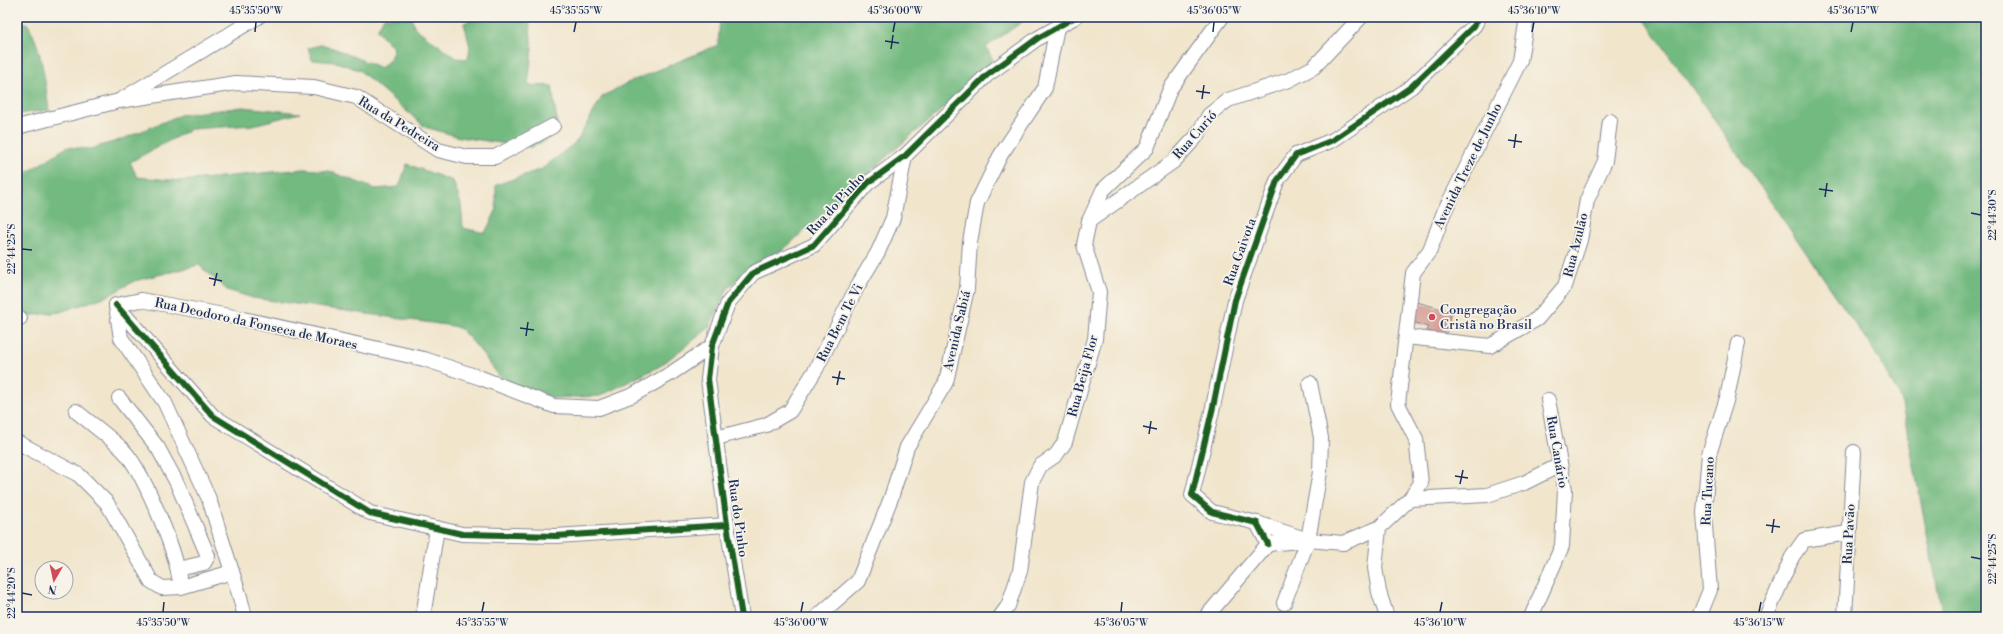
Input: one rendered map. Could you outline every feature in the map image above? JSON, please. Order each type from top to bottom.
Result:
[{"type":"street","points":[[17,127],[118,101],[258,17]]},
{"type":"street","name":"Rua do Pinho","points":[[742,617],[726,525],[708,380],[712,346],[728,303],[753,273],[814,246],[868,183],[905,156],[987,75],[1038,38],[1075,17]]},
{"type":"street","name":"Rua Beija Flor","points":[[1000,617],[1008,606],[1020,571],[1032,482],[1040,466],[1056,455],[1065,442],[1095,339],[1099,292],[1084,245],[1089,221],[1103,190],[1147,148],[1170,89],[1222,17]]},
{"type":"street","name":"Rua Curió","points":[[1089,221],[1174,160],[1196,137],[1209,115],[1228,100],[1289,80],[1314,67],[1361,17]]},
{"type":"street","name":"Rua Gaivota","points":[[1257,523],[1212,512],[1192,495],[1213,407],[1235,300],[1277,181],[1296,154],[1333,140],[1411,87],[1474,26],[1478,17]]},
{"type":"street","name":"Avenida Treze de Junho","points":[[1379,528],[1410,499],[1421,484],[1416,439],[1398,404],[1413,273],[1430,250],[1444,212],[1520,61],[1527,17]]},
{"type":"street","name":"Avenida Sabiá","points":[[817,617],[858,581],[891,498],[907,447],[946,382],[967,289],[970,242],[977,204],[1000,156],[1045,88],[1057,27]]},
{"type":"street","name":"Rua da Pedreira","points":[[118,101],[236,83],[314,87],[356,97],[438,150],[468,157],[494,156],[553,126]]},
{"type":"street","name":"Rua Azulão","points":[[1406,337],[1490,346],[1537,319],[1566,286],[1580,240],[1587,200],[1605,161],[1610,121]]},
{"type":"street","name":"Rua Bem Te Vi","points":[[716,438],[766,425],[790,411],[816,369],[857,287],[878,252],[893,218],[905,156]]},
{"type":"street","name":"Rua Deodoro da Fonseca de Moraes","points":[[116,305],[141,300],[234,317],[424,359],[481,378],[554,406],[599,408],[633,395],[670,374],[712,346]]},
{"type":"street","points":[[116,305],[213,416],[370,514],[462,534],[556,536],[726,525]]},
{"type":"street","points":[[116,305],[121,338],[165,403],[209,499],[245,617]]},
{"type":"street","name":"Rua Tucano","points":[[1699,617],[1710,590],[1704,513],[1709,454],[1727,398],[1738,343]]},
{"type":"street","points":[[1284,602],[1308,540],[1320,472],[1321,438],[1310,383]]},
{"type":"street","points":[[119,398],[158,448],[177,483],[208,556],[204,563],[178,569]]},
{"type":"street","name":"Rua Canário","points":[[1531,617],[1562,546],[1565,490],[1548,400]]},
{"type":"street","points":[[76,411],[123,449],[135,464],[158,514],[178,569],[181,587]]},
{"type":"street","points":[[17,442],[79,475],[107,503],[151,582],[162,588],[181,587],[232,572]]},
{"type":"street","name":"Rua Pavão","points":[[1845,617],[1848,533],[1854,452]]},
{"type":"street","points":[[1410,499],[1487,495],[1524,484],[1560,465]]},
{"type":"street","points":[[1257,523],[1308,540]]},
{"type":"street","points":[[1257,523],[1268,544]]},
{"type":"street","points":[[423,617],[437,528]]},
{"type":"street","points":[[1206,617],[1268,544],[1308,540],[1343,543],[1379,528],[1375,568],[1379,592],[1387,617]]},
{"type":"street","points":[[1766,617],[1792,557],[1804,540],[1848,533]]},
{"type":"green space","points":[[384,17],[411,17],[415,28],[456,58],[468,59],[470,47],[464,23],[479,17],[529,17],[532,50],[528,85],[552,86],[557,123],[553,134],[543,142],[532,147],[460,137],[425,127],[359,70],[336,62],[312,60],[308,48],[321,45],[333,48],[381,68],[390,59],[394,48],[377,30]]},
{"type":"green space","points":[[720,17],[1029,17],[986,47],[995,64],[900,145],[784,249],[754,264],[728,288],[709,328],[660,366],[600,396],[553,398],[503,381],[478,348],[461,329],[453,326],[253,298],[227,290],[199,265],[134,281],[110,295],[60,312],[17,317],[17,179],[67,147],[90,149],[123,139],[180,115],[243,107],[300,113],[253,125],[191,129],[130,162],[137,177],[181,181],[304,169],[329,171],[375,189],[399,187],[407,164],[453,181],[461,204],[463,228],[485,233],[496,211],[496,185],[542,169],[577,141],[602,97],[625,84],[718,45]]},
{"type":"green space","points":[[1643,17],[1986,17],[1986,617],[1943,617],[1901,399],[1874,351]]},
{"type":"green space","points":[[27,23],[32,32],[39,54],[49,110],[17,114],[17,24]]},
{"type":"building","name":"Congregação Cristã no Brasil","points":[[1417,302],[1452,312],[1445,336],[1432,335],[1432,332],[1427,331],[1429,327],[1413,322]]},
{"type":"cycle path","points":[[742,617],[727,525],[708,379],[712,346],[728,303],[753,273],[814,245],[868,183],[905,156],[987,75],[1038,38],[1075,17]]},
{"type":"cycle path","points":[[1268,544],[1257,523],[1212,512],[1192,495],[1213,407],[1235,300],[1277,181],[1296,155],[1333,140],[1411,87],[1474,26],[1479,17]]},
{"type":"cycle path","points":[[116,305],[213,416],[370,513],[462,534],[556,536],[727,525]]},
{"type":"place","name":"Congregação Cristã no Brasil","points":[[1432,317]]}]
